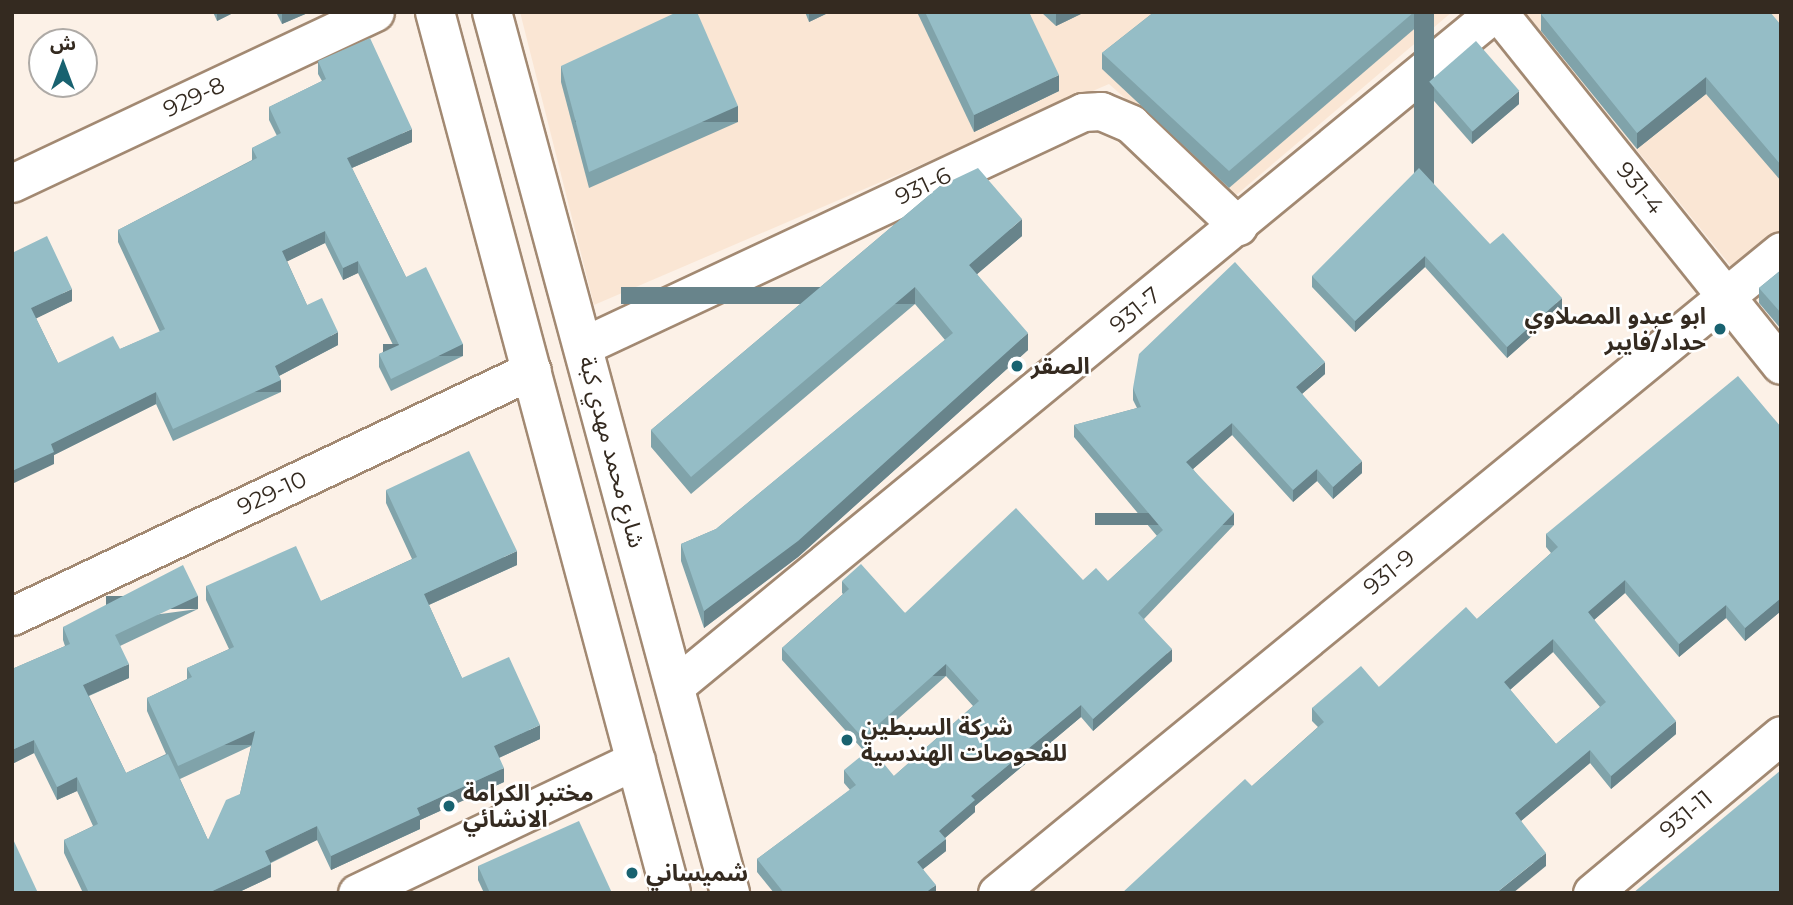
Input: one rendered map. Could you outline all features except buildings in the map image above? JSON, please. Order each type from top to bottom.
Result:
[{"type":"street","name":"929-8","points":[[12,183],[375,12]]},
{"type":"street","points":[[435,12],[668,882],[727,881]]},
{"type":"street","name":"شارع محمد مهدي كبة","points":[[492,12],[727,881]]},
{"type":"street","name":"931-7","points":[[675,686],[1497,12]]},
{"type":"street","name":"931-4","points":[[1497,12],[1781,365]]},
{"type":"street","name":"931-6","points":[[583,346],[1083,112],[1109,113],[1131,124],[1238,226]]},
{"type":"street","name":"931-9","points":[[997,893],[1781,251]]},
{"type":"street","name":"929-10","points":[[12,616],[532,370]]},
{"type":"street","name":"931-11","points":[[1592,893],[1781,735]]},
{"type":"street","points":[[357,893],[636,760]]},
{"type":"shaded area","points":[[520,12],[1452,12],[1235,196],[1109,84],[594,305]]},
{"type":"shaded area","points":[[1781,12],[1781,328],[1526,13]]},
{"type":"place","name":"ابو عبدو المصلاوي حداد/فايبر","points":[[1720,329]]},
{"type":"place","name":"الصقر","points":[[1017,366]]},
{"type":"place","name":"شركة السبطين للفحوصات الهندسية","points":[[847,740]]},
{"type":"place","name":"مختبر الكرامة الانشائي","points":[[449,806]]},
{"type":"place","name":"شميساني","points":[[632,873]]}]
